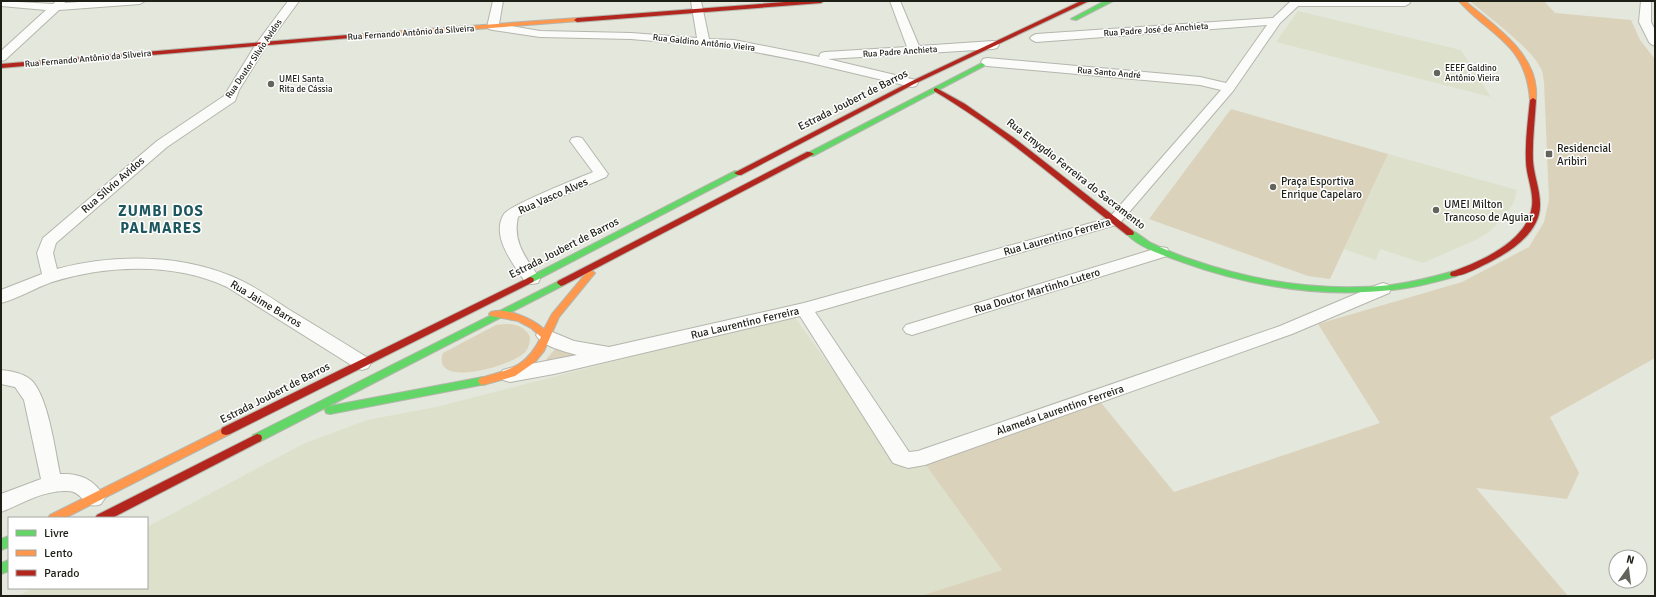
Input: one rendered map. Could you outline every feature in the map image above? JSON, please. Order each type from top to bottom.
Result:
[{"type":"main road","name":"Rua Fernando Antônio da Silveira","points":[[1,66],[262,44],[493,27],[697,6],[820,1]]},
{"type":"main road","name":"Estrada Joubert de Barros","points":[[56,517],[532,279],[912,83],[1086,1]]},
{"type":"main road","points":[[1032,40],[1110,1]]},
{"type":"main road","name":"Rua Emygdio Ferreira do Sacramento","points":[[936,90],[963,103],[990,121],[1114,221],[1146,244],[1161,252],[1233,276],[1268,283],[1356,291],[1415,285],[1455,275],[1482,264],[1521,237],[1530,223],[1537,205],[1530,168],[1534,86],[1532,75],[1527,64],[1512,46],[1462,1]]},
{"type":"main road","points":[[103,517],[1001,56]]},
{"type":"main road","points":[[266,434],[297,421],[354,404],[500,377],[511,373],[530,361],[542,348],[545,335],[569,298],[580,284],[606,259]]},
{"type":"main road","points":[[459,315],[501,314],[523,319],[533,323],[545,335]]},
{"type":"street","points":[[1,3],[58,4],[140,1]]},
{"type":"street","name":"Rua Doutor Silvio Avidos","points":[[210,112],[230,98],[233,90],[262,44],[294,1]]},
{"type":"street","points":[[493,27],[498,1]]},
{"type":"street","points":[[895,1],[915,51]]},
{"type":"street","points":[[1646,1],[1645,22],[1655,42]]},
{"type":"street","name":"Rua Laurentino Ferreira","points":[[500,377],[554,367],[804,309],[1114,221],[1229,88],[1276,21],[1294,2],[1405,2]]},
{"type":"street","points":[[1,57],[58,4]]},
{"type":"street","points":[[697,6],[704,41]]},
{"type":"street","name":"Rua Padre José de Anchieta","points":[[1032,40],[1276,21]]},
{"type":"street","name":"Rua Galdino Antônio Vieira","points":[[493,27],[540,34],[625,36],[704,41],[751,47],[807,58],[912,83]]},
{"type":"street","name":"Rua Padre Anchieta","points":[[807,58],[993,44]]},
{"type":"street","name":"Rua Santo André","points":[[987,62],[1200,81],[1229,88]]},
{"type":"street","name":"Rua Sílvio Avidos","points":[[51,276],[45,253],[49,241],[162,144],[210,112]]},
{"type":"street","name":"Rua Vasco Alves","points":[[532,279],[513,253],[508,234],[509,220],[511,215],[525,207],[601,174],[577,141]]},
{"type":"street","name":"Rua Doutor Martinho Lutero","points":[[912,329],[1161,252]]},
{"type":"street","name":"Rua Jaime Barros","points":[[1,297],[30,283],[51,276],[88,268],[128,262],[164,265],[204,273],[223,279],[254,295],[362,363]]},
{"type":"street","name":"Alameda Laurentino Ferreira","points":[[804,309],[900,456],[908,460],[918,459],[1286,330],[1383,289]]},
{"type":"street","name":"Rua Laurentino Ferreira","points":[[545,335],[555,341],[581,349],[618,351]]},
{"type":"street","points":[[1,377],[21,381],[27,385],[30,390],[34,400],[52,484]]},
{"type":"street","points":[[1,503],[52,484],[63,482],[86,488],[94,498]]},
{"type":"shaded area","points":[[1470,1],[1544,1],[1555,13],[1631,20],[1640,40],[1655,59],[1655,358],[1550,417],[1579,473],[1567,499],[1476,488],[1568,596],[920,596],[1002,570],[925,464],[1098,399],[1174,492],[1380,423],[1318,324],[1462,282],[1529,247],[1544,222],[1549,200],[1544,82],[1542,70],[1528,51],[1508,32]]},
{"type":"shaded area","name":"EEEF Galdino Antônio Vieira","points":[[1298,11],[1461,50],[1491,97],[1276,42]]},
{"type":"shaded area","name":"Praça Esportiva Enrique Capelaro","points":[[1231,109],[1388,154],[1330,279],[1308,276],[1149,219]]},
{"type":"shaded area","name":"UMEI Milton Trancoso de Aguiar","points":[[1388,154],[1517,190],[1514,202],[1504,217],[1489,232],[1476,240],[1423,263],[1380,249],[1376,260],[1344,249]]},
{"type":"shaded area","points":[[793,315],[905,469],[925,464],[1003,570],[920,596],[18,596],[31,589],[148,589],[148,526],[303,444],[367,420],[436,407]]},
{"type":"shaded area","points":[[504,324],[519,326],[528,333],[530,337],[526,351],[518,357],[506,363],[475,372],[449,370],[442,364],[443,353],[496,325]]},
{"type":"shaded area","points":[[556,348],[590,356],[543,363]]},
{"type":"traffic: fast","points":[[1074,19],[1110,1]]},
{"type":"traffic: fast","points":[[810,154],[982,65]]},
{"type":"traffic: fast","points":[[530,280],[738,173]]},
{"type":"traffic: fast","points":[[1130,233],[1157,249],[1208,268],[1268,283],[1299,287],[1330,290],[1361,290],[1423,282],[1454,274]]},
{"type":"traffic: fast","points":[[257,438],[561,283]]},
{"type":"traffic: fast","points":[[330,410],[483,381]]},
{"type":"traffic: fast","points":[[1,545],[8,542]]},
{"type":"traffic: fast","points":[[1,569],[8,566]]},
{"type":"traffic: slow","points":[[1462,1],[1510,43],[1520,56],[1527,69],[1532,84],[1533,100]]},
{"type":"traffic: slow","points":[[348,37],[577,20]]},
{"type":"traffic: slow","points":[[483,381],[512,373],[532,360],[539,351],[555,316],[591,273]]},
{"type":"traffic: slow","points":[[494,314],[522,319],[540,330],[545,335]]},
{"type":"traffic: slow","points":[[56,517],[226,431]]},
{"type":"traffic: jam","points":[[577,20],[821,1]]},
{"type":"traffic: jam","points":[[738,173],[912,83],[1086,1]]},
{"type":"traffic: jam","points":[[1,66],[348,37]]},
{"type":"traffic: jam","points":[[936,90],[962,105],[1012,139],[1130,233]]},
{"type":"traffic: jam","points":[[1454,274],[1478,265],[1504,250],[1526,231],[1533,219],[1536,202],[1529,151],[1533,100]]},
{"type":"traffic: jam","points":[[561,283],[810,154]]},
{"type":"traffic: jam","points":[[226,431],[530,280]]},
{"type":"traffic: jam","points":[[103,517],[257,438]]},
{"type":"place","name":"EEEF Galdino Antônio Vieira","points":[[1437,73]]},
{"type":"place","name":"UMEI Santa Rita de Cássia","points":[[271,84]]},
{"type":"place","name":"Residencial Aribiri","points":[[1549,154]]},
{"type":"place","name":"Praça Esportiva Enrique Capelaro","points":[[1273,187]]},
{"type":"place","name":"UMEI Milton Trancoso de Aguiar","points":[[1436,210]]},
{"type":"district","name":"ZUMBI DOS PALMARES","points":[[161,220]]}]
